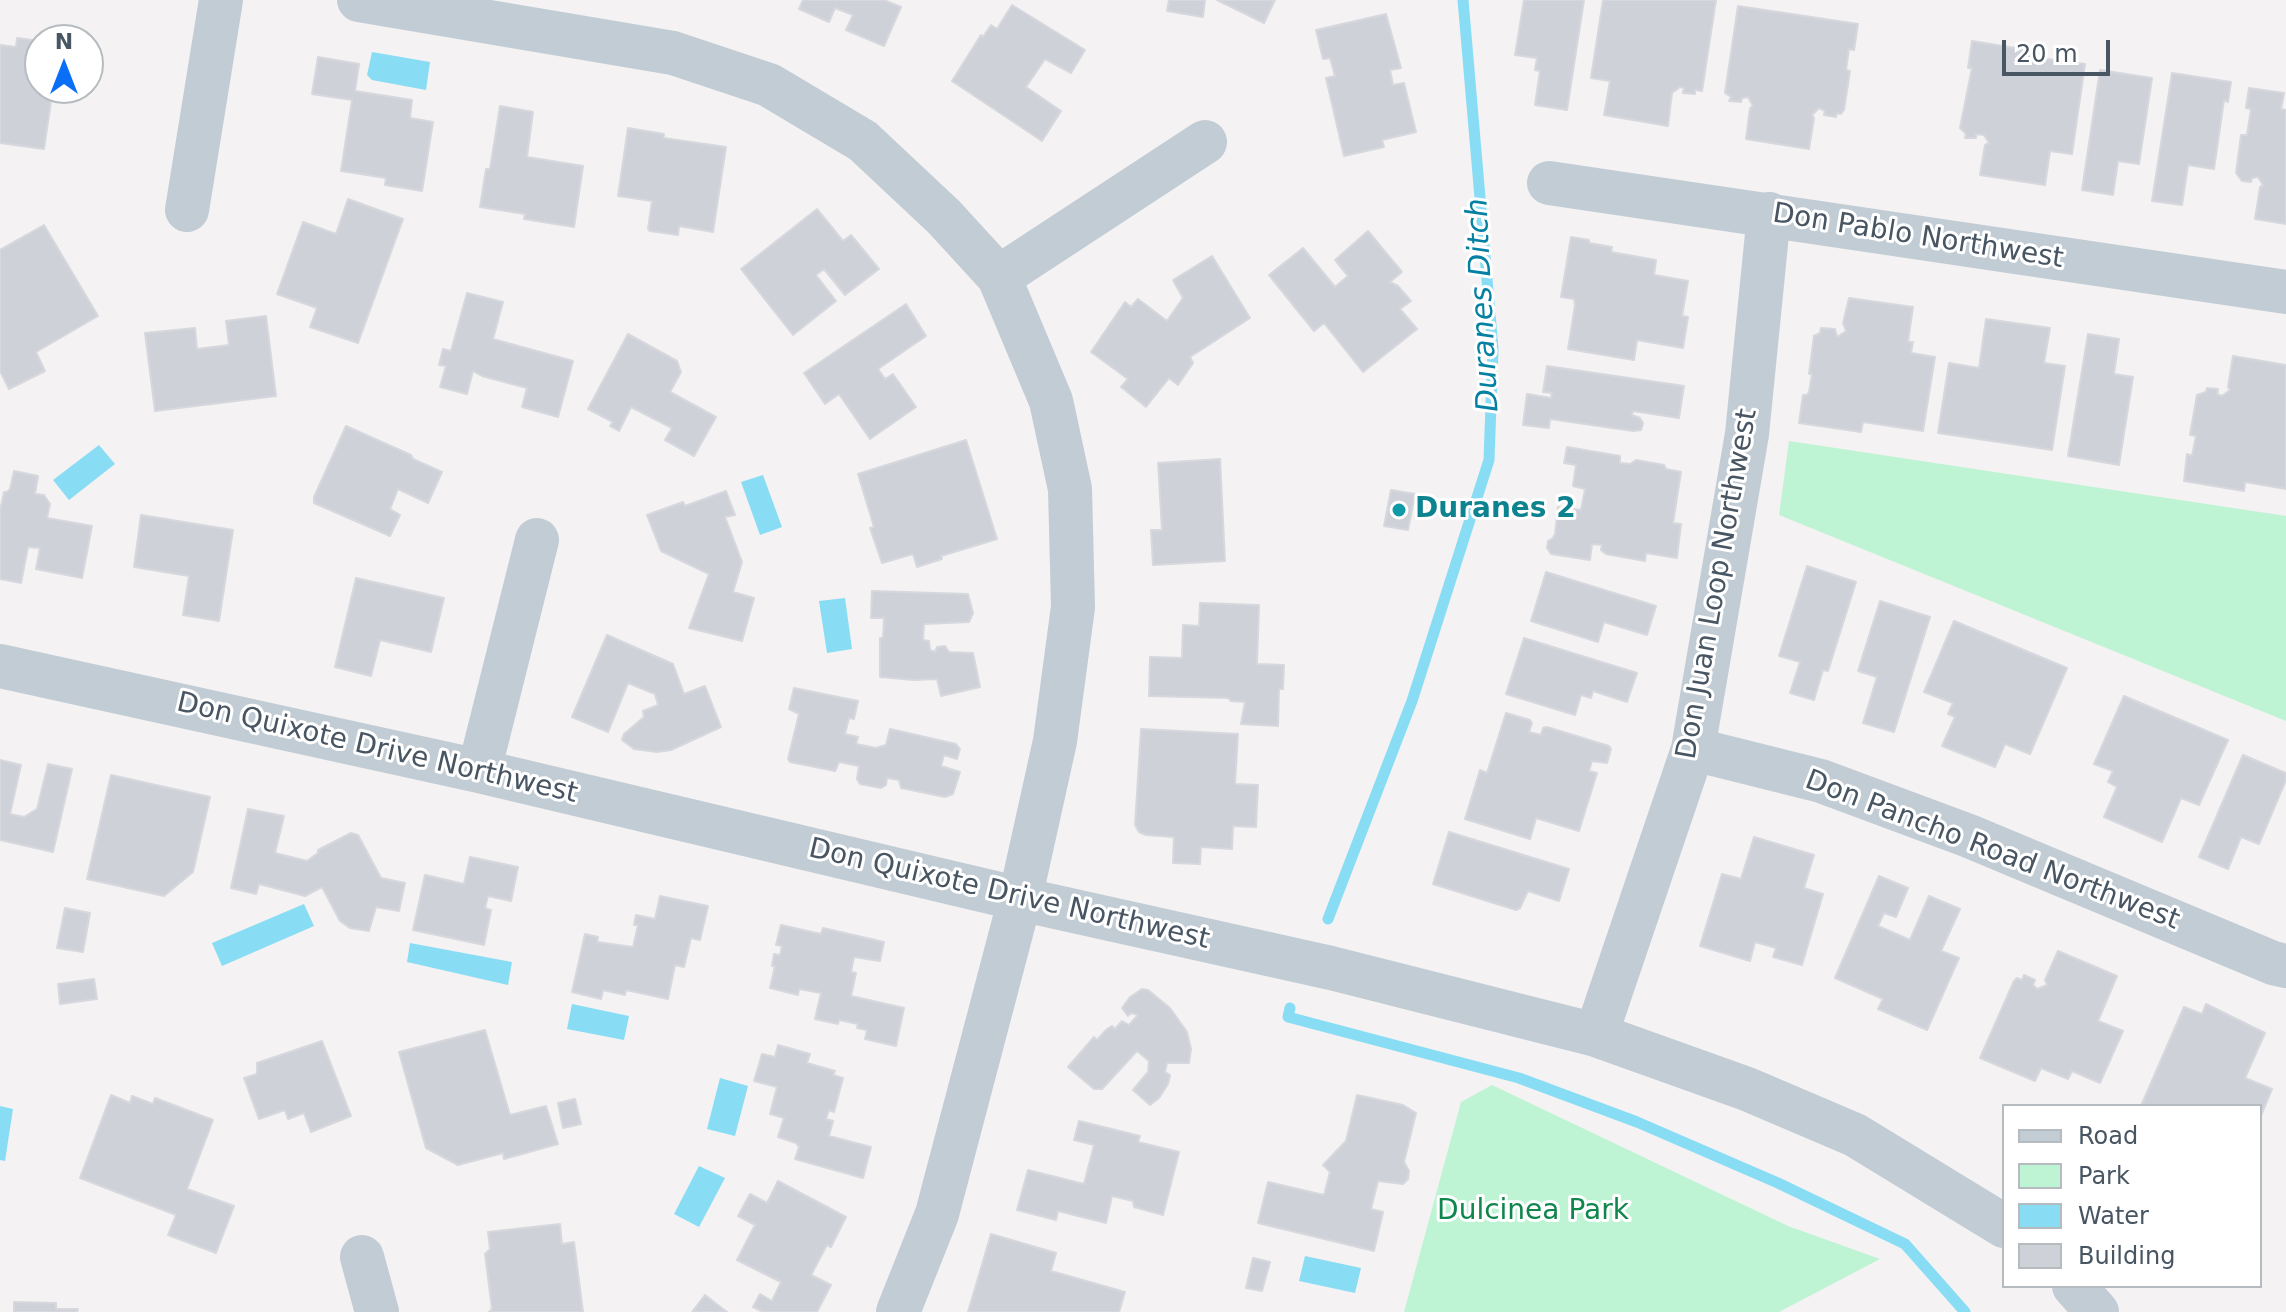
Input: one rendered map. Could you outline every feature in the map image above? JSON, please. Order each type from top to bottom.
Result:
[{"type":"street","points":[[187,210],[221,0]]},
{"type":"street","points":[[359,0],[673,53],[769,85],[863,141],[944,217],[999,277],[1051,401],[1070,489],[1073,607],[1055,741],[1020,899],[937,1214],[898,1312]]},
{"type":"street","points":[[999,277],[1205,142]]},
{"type":"street","name":"Don Pablo Northwest","points":[[1549,183],[2286,292]]},
{"type":"street","name":"Don Juan Loop Northwest","points":[[1596,1035],[1693,749],[1747,434],[1769,214]]},
{"type":"street","points":[[479,771],[537,540]]},
{"type":"street","name":"Don Quixote Drive Northwest","points":[[0,666],[479,771],[1020,899],[1331,968],[1596,1035],[1747,1089],[1855,1135],[1995,1219]]},
{"type":"street","name":"Don Pancho Road Northwest","points":[[1693,749],[1836,786],[1969,836],[2286,966]]},
{"type":"street","points":[[362,1257],[377,1312]]},
{"type":"street","points":[[2076,1288],[2097,1312]]},
{"type":"green space","points":[[1789,441],[2286,516],[2286,721],[1779,515]]},
{"type":"green space","name":"Dulcinea Park","points":[[1492,1085],[1788,1226],[1880,1259],[1779,1312],[1404,1312],[1461,1102]]},
{"type":"water","points":[[372,52],[430,62],[426,90],[372,80],[367,75]]},
{"type":"water","points":[[99,445],[115,464],[69,500],[53,480]]},
{"type":"water","points":[[763,475],[782,527],[760,535],[741,482]]},
{"type":"water","points":[[845,598],[852,649],[827,653],[819,601]]},
{"type":"water","points":[[304,904],[314,926],[222,966],[212,943]]},
{"type":"water","points":[[410,943],[512,962],[508,985],[407,962]]},
{"type":"water","points":[[572,1004],[629,1016],[624,1040],[567,1029]]},
{"type":"water","points":[[720,1078],[748,1086],[735,1136],[707,1129]]},
{"type":"water","points":[[0,1106],[13,1109],[5,1161],[0,1160]]},
{"type":"water","points":[[699,1166],[725,1178],[699,1227],[674,1214]]},
{"type":"water","points":[[1305,1256],[1361,1268],[1355,1293],[1299,1281]]},
{"type":"building","points":[[803,0],[884,0],[901,7],[884,46],[846,30],[853,15],[835,8],[829,22],[799,9]]},
{"type":"building","points":[[1169,0],[1205,0],[1203,17],[1167,11]]},
{"type":"building","points":[[1217,0],[1275,0],[1264,23]]},
{"type":"building","points":[[1524,0],[1584,0],[1567,110],[1535,105],[1540,71],[1535,70],[1537,58],[1515,55]]},
{"type":"building","points":[[1603,0],[1716,0],[1702,91],[1683,93],[1684,88],[1680,87],[1672,93],[1668,126],[1604,115],[1610,81],[1591,78]]},
{"type":"building","points":[[1012,5],[1085,50],[1071,73],[1045,59],[1026,87],[1061,111],[1042,141],[952,81],[981,35],[983,37],[991,25],[997,29]]},
{"type":"building","points":[[1738,6],[1858,24],[1854,50],[1849,49],[1846,70],[1850,71],[1844,110],[1836,117],[1824,115],[1825,111],[1819,108],[1812,115],[1809,149],[1746,139],[1750,108],[1753,106],[1748,97],[1742,98],[1741,102],[1729,101],[1731,97],[1725,93]]},
{"type":"building","points":[[1386,14],[1401,68],[1390,70],[1393,85],[1404,83],[1416,132],[1382,140],[1384,147],[1344,156],[1326,78],[1335,76],[1330,58],[1323,59],[1316,30]]},
{"type":"building","points":[[17,38],[24,39],[24,104],[51,104],[44,149],[0,143],[0,45],[16,47]]},
{"type":"building","points":[[1972,41],[2034,51],[2033,57],[2085,64],[2072,154],[2050,151],[2045,185],[1980,175],[1985,145],[1989,143],[1984,135],[1965,138],[1966,134],[1960,128],[1972,68],[1968,68]]},
{"type":"building","points":[[318,57],[359,64],[355,91],[412,100],[410,118],[433,122],[422,191],[385,185],[386,178],[341,171],[352,100],[312,94]]},
{"type":"building","points":[[2100,70],[2152,78],[2139,164],[2118,161],[2113,195],[2082,190]]},
{"type":"building","points":[[2172,73],[2231,82],[2228,102],[2224,100],[2214,169],[2188,165],[2182,205],[2152,201]]},
{"type":"building","points":[[2249,88],[2284,93],[2281,109],[2286,110],[2286,224],[2255,219],[2260,187],[2263,185],[2258,177],[2252,178],[2251,182],[2242,181],[2236,173],[2241,135],[2247,135],[2251,109],[2246,108]]},
{"type":"building","points":[[500,106],[533,112],[527,157],[583,166],[574,227],[524,219],[525,214],[480,207],[486,169],[490,169]]},
{"type":"building","points":[[628,128],[664,134],[663,138],[726,147],[713,232],[679,226],[678,235],[650,231],[652,201],[618,196]]},
{"type":"building","points":[[348,199],[403,219],[358,343],[310,327],[317,308],[277,294],[303,222],[336,234]]},
{"type":"building","points":[[817,209],[843,241],[851,235],[879,269],[845,295],[824,269],[816,275],[836,301],[793,335],[741,269]]},
{"type":"building","points":[[44,225],[98,316],[36,352],[45,371],[9,389],[0,371],[0,250]]},
{"type":"building","points":[[1368,231],[1402,272],[1390,282],[1398,286],[1411,301],[1400,309],[1417,329],[1363,372],[1324,323],[1314,331],[1269,275],[1303,248],[1335,287],[1348,276],[1335,260]]},
{"type":"building","points":[[1571,237],[1612,247],[1611,252],[1656,260],[1654,275],[1688,281],[1682,316],[1688,317],[1683,348],[1637,340],[1634,360],[1568,349],[1575,305],[1574,299],[1561,297]]},
{"type":"building","points":[[1212,256],[1250,318],[1190,357],[1193,363],[1178,385],[1169,378],[1146,407],[1121,387],[1128,379],[1091,352],[1125,302],[1131,307],[1138,299],[1167,321],[1183,298],[1173,280]]},
{"type":"building","points":[[467,293],[503,302],[493,339],[573,361],[558,417],[522,407],[527,388],[473,371],[467,394],[440,387],[446,366],[439,365],[443,349],[451,351]]},
{"type":"building","points":[[1849,298],[1913,307],[1908,342],[1913,342],[1911,353],[1935,357],[1923,431],[1863,422],[1861,432],[1799,423],[1803,395],[1809,392],[1814,336],[1820,333],[1821,328],[1835,329],[1837,337],[1846,331],[1843,323]]},
{"type":"building","points":[[906,304],[926,336],[878,369],[885,379],[893,374],[916,407],[870,439],[839,394],[825,404],[804,373]]},
{"type":"building","points":[[266,316],[276,396],[155,411],[145,333],[195,328],[197,349],[229,345],[226,321]]},
{"type":"building","points":[[1986,319],[2050,328],[2044,363],[2065,366],[2052,450],[1938,433],[1949,363],[1979,368]]},
{"type":"building","points":[[628,334],[677,361],[681,372],[670,392],[716,417],[694,456],[665,440],[672,428],[631,407],[619,431],[610,426],[613,422],[588,409]]},
{"type":"building","points":[[2088,334],[2119,339],[2114,374],[2133,377],[2119,465],[2068,456]]},
{"type":"building","points":[[2233,356],[2286,365],[2286,489],[2245,482],[2244,491],[2184,481],[2187,454],[2192,456],[2196,436],[2190,435],[2197,395],[2206,392],[2207,388],[2218,389],[2217,394],[2222,396],[2230,390]]},
{"type":"building","points":[[1547,366],[1684,386],[1679,418],[1633,411],[1632,415],[1643,423],[1641,430],[1633,431],[1550,419],[1549,428],[1523,425],[1527,394],[1551,398],[1552,393],[1543,392]]},
{"type":"building","points":[[346,426],[442,472],[428,503],[398,489],[390,509],[400,515],[390,536],[314,503]]},
{"type":"building","points":[[966,440],[997,539],[941,556],[942,559],[917,567],[913,554],[882,563],[870,528],[874,527],[858,474]]},
{"type":"building","points":[[1567,447],[1620,456],[1620,463],[1630,464],[1636,460],[1681,472],[1673,523],[1681,524],[1677,558],[1646,553],[1645,561],[1606,554],[1601,550],[1602,545],[1592,544],[1590,560],[1551,554],[1547,548],[1548,541],[1555,534],[1558,507],[1581,510],[1585,489],[1573,486],[1576,465],[1564,463]]},
{"type":"building","points":[[1220,459],[1225,561],[1153,565],[1151,530],[1162,530],[1158,463]]},
{"type":"building","points":[[14,471],[38,476],[35,494],[44,495],[50,504],[47,518],[92,526],[82,578],[36,569],[40,548],[28,547],[21,583],[0,579],[0,511],[4,492],[10,489]]},
{"type":"building","name":"Duranes 2","points":[[1391,490],[1415,494],[1408,530],[1384,526]]},
{"type":"building","points":[[726,491],[735,515],[725,517],[742,562],[733,592],[754,598],[742,641],[689,628],[709,574],[661,551],[647,515],[683,502],[685,506]]},
{"type":"building","points":[[141,515],[233,530],[219,621],[183,615],[189,576],[134,567]]},
{"type":"building","points":[[1807,566],[1856,582],[1828,671],[1823,670],[1814,700],[1790,693],[1800,662],[1779,656]]},
{"type":"building","points":[[1546,572],[1656,606],[1647,635],[1604,622],[1598,642],[1531,621]]},
{"type":"building","points":[[356,578],[444,598],[431,652],[380,640],[371,676],[335,667]]},
{"type":"building","points":[[872,591],[968,594],[973,613],[969,622],[924,624],[923,640],[929,641],[930,650],[935,652],[937,647],[945,646],[949,652],[973,653],[980,687],[941,696],[937,679],[880,677],[880,638],[883,638],[884,618],[871,618]]},
{"type":"building","points":[[1880,601],[1930,617],[1894,732],[1863,723],[1877,677],[1858,671]]},
{"type":"building","points":[[1200,603],[1259,605],[1257,664],[1284,665],[1283,689],[1279,689],[1278,726],[1241,724],[1245,702],[1228,698],[1149,696],[1150,657],[1182,658],[1183,625],[1199,626]]},
{"type":"building","points":[[1954,621],[2067,668],[2030,754],[2005,744],[1995,767],[1942,746],[1955,717],[1948,714],[1953,703],[1924,692]]},
{"type":"building","points":[[607,635],[673,664],[684,694],[705,686],[721,727],[671,750],[634,749],[622,740],[624,734],[644,717],[643,711],[658,705],[655,694],[628,683],[608,732],[572,717]]},
{"type":"building","points":[[1524,638],[1637,673],[1627,702],[1593,691],[1591,698],[1581,695],[1575,715],[1506,694]]},
{"type":"building","points":[[794,688],[858,701],[854,719],[849,718],[845,734],[858,737],[856,744],[876,748],[886,745],[890,729],[956,744],[960,749],[957,759],[944,755],[941,766],[960,772],[953,794],[945,797],[901,788],[899,780],[887,778],[886,785],[881,788],[860,784],[857,779],[859,766],[839,762],[835,771],[790,762],[788,759],[799,714],[789,709]]},
{"type":"building","points":[[2124,696],[2228,740],[2199,805],[2181,798],[2162,842],[2104,817],[2117,787],[2108,782],[2113,771],[2094,764]]},
{"type":"building","points":[[1506,713],[1530,720],[1529,732],[1541,735],[1543,728],[1547,727],[1611,749],[1607,763],[1592,761],[1589,771],[1597,773],[1579,831],[1536,818],[1530,839],[1465,819],[1480,770],[1487,773]]},
{"type":"building","points":[[1141,729],[1238,734],[1235,784],[1258,785],[1256,827],[1233,826],[1232,849],[1201,847],[1200,864],[1173,863],[1174,837],[1146,835],[1139,832],[1135,825]]},
{"type":"building","points":[[2243,755],[2286,773],[2286,780],[2259,844],[2241,837],[2228,869],[2199,857]]},
{"type":"building","points":[[0,760],[21,765],[10,814],[24,817],[37,809],[48,764],[72,769],[53,852],[0,840]]},
{"type":"building","points":[[111,775],[210,797],[193,872],[164,896],[87,879]]},
{"type":"building","points":[[248,809],[284,816],[275,853],[307,861],[318,850],[351,833],[358,835],[381,878],[405,883],[399,911],[376,907],[369,931],[350,928],[340,921],[322,887],[305,896],[259,884],[256,894],[231,888]]},
{"type":"building","points":[[1449,832],[1569,869],[1559,901],[1528,891],[1516,910],[1433,884]]},
{"type":"building","points":[[1754,837],[1814,855],[1804,888],[1823,894],[1802,965],[1773,957],[1776,948],[1755,942],[1750,961],[1700,946],[1722,874],[1741,879]]},
{"type":"building","points":[[470,857],[518,867],[511,901],[488,896],[485,908],[491,910],[484,945],[413,930],[425,875],[464,884]]},
{"type":"building","points":[[1879,876],[1908,888],[1896,917],[1884,913],[1878,926],[1910,940],[1929,896],[1960,909],[1941,951],[1959,958],[1927,1030],[1878,1009],[1883,999],[1835,978]]},
{"type":"building","points":[[660,896],[708,906],[700,940],[691,938],[684,967],[675,965],[668,999],[626,990],[625,995],[603,990],[601,999],[572,992],[585,934],[598,937],[597,942],[633,947],[638,925],[634,925],[636,915],[655,919]]},
{"type":"building","points":[[65,908],[90,913],[83,952],[57,948]]},
{"type":"building","points":[[781,925],[821,934],[823,928],[884,942],[880,961],[854,957],[851,972],[856,973],[851,996],[904,1008],[896,1046],[865,1039],[867,1030],[857,1028],[858,1024],[815,1019],[821,993],[799,989],[798,995],[770,988],[774,954],[780,955],[782,946],[776,945]]},
{"type":"building","points":[[2058,951],[2117,976],[2098,1021],[2123,1031],[2100,1083],[2072,1071],[2068,1079],[2041,1068],[2035,1081],[1980,1058],[2014,981],[2017,978],[2022,980],[2024,975],[2035,980],[2033,985],[2037,989],[2047,985],[2045,980]]},
{"type":"building","points":[[94,979],[97,999],[60,1004],[58,984]]},
{"type":"building","points":[[1142,989],[1148,990],[1170,1008],[1187,1032],[1191,1049],[1189,1063],[1167,1063],[1165,1072],[1170,1075],[1168,1084],[1150,1105],[1133,1090],[1148,1072],[1149,1061],[1137,1051],[1102,1089],[1094,1089],[1068,1067],[1094,1037],[1097,1040],[1107,1029],[1112,1026],[1115,1029],[1122,1021],[1129,1025],[1138,1015],[1131,1013],[1128,1016],[1122,1008],[1130,997]]},
{"type":"building","points":[[2206,1004],[2265,1033],[2245,1078],[2272,1089],[2262,1113],[2262,1104],[2142,1104],[2184,1007],[2202,1014]]},
{"type":"building","points":[[485,1030],[510,1115],[546,1106],[558,1144],[504,1159],[503,1153],[458,1165],[426,1148],[399,1052]]},
{"type":"building","points":[[322,1041],[351,1116],[311,1132],[304,1113],[288,1119],[285,1110],[259,1119],[244,1078],[257,1074],[257,1063]]},
{"type":"building","points":[[778,1045],[810,1054],[807,1063],[835,1071],[833,1075],[843,1078],[834,1112],[829,1110],[826,1119],[833,1121],[829,1136],[871,1147],[863,1178],[795,1159],[799,1147],[796,1143],[778,1137],[784,1118],[770,1114],[777,1087],[754,1081],[762,1054],[775,1057]]},
{"type":"building","points":[[111,1095],[130,1103],[132,1096],[153,1104],[155,1098],[213,1120],[187,1189],[234,1206],[216,1253],[168,1235],[176,1215],[80,1178]]},
{"type":"building","points":[[1357,1095],[1403,1105],[1416,1113],[1404,1162],[1409,1171],[1408,1179],[1403,1184],[1378,1181],[1371,1209],[1383,1212],[1374,1251],[1258,1223],[1268,1182],[1324,1195],[1330,1172],[1323,1165],[1346,1141]]},
{"type":"building","points":[[575,1099],[581,1124],[563,1128],[558,1103]]},
{"type":"building","points":[[1079,1121],[1140,1136],[1138,1142],[1179,1152],[1163,1215],[1134,1207],[1133,1201],[1112,1196],[1106,1223],[1058,1211],[1056,1220],[1017,1210],[1028,1170],[1084,1184],[1094,1145],[1074,1140]]},
{"type":"building","points":[[778,1181],[846,1217],[831,1247],[827,1245],[811,1275],[831,1285],[817,1312],[763,1312],[753,1307],[760,1294],[772,1301],[781,1282],[737,1260],[755,1225],[738,1216],[750,1194],[767,1203]]},
{"type":"building","points":[[560,1224],[562,1244],[574,1242],[583,1312],[489,1312],[492,1309],[485,1254],[490,1249],[488,1232]]},
{"type":"building","points":[[991,1234],[1056,1253],[1051,1271],[1125,1292],[1119,1312],[968,1312]]},
{"type":"building","points":[[1253,1258],[1270,1262],[1262,1291],[1246,1288]]},
{"type":"building","points":[[705,1295],[727,1312],[692,1312]]},
{"type":"building","points":[[14,1302],[56,1303],[56,1309],[78,1309],[77,1312],[14,1312]]},
{"type":"waterway","name":"Duranes Ditch","points":[[1328,919],[1412,701],[1489,460],[1493,349],[1463,0]]},
{"type":"waterway","points":[[1290,1008],[1288,1017],[1519,1078],[1637,1122],[1778,1183],[1905,1244],[1965,1312]]},
{"type":"place","name":"Duranes 2","points":[[1399,510]]}]
